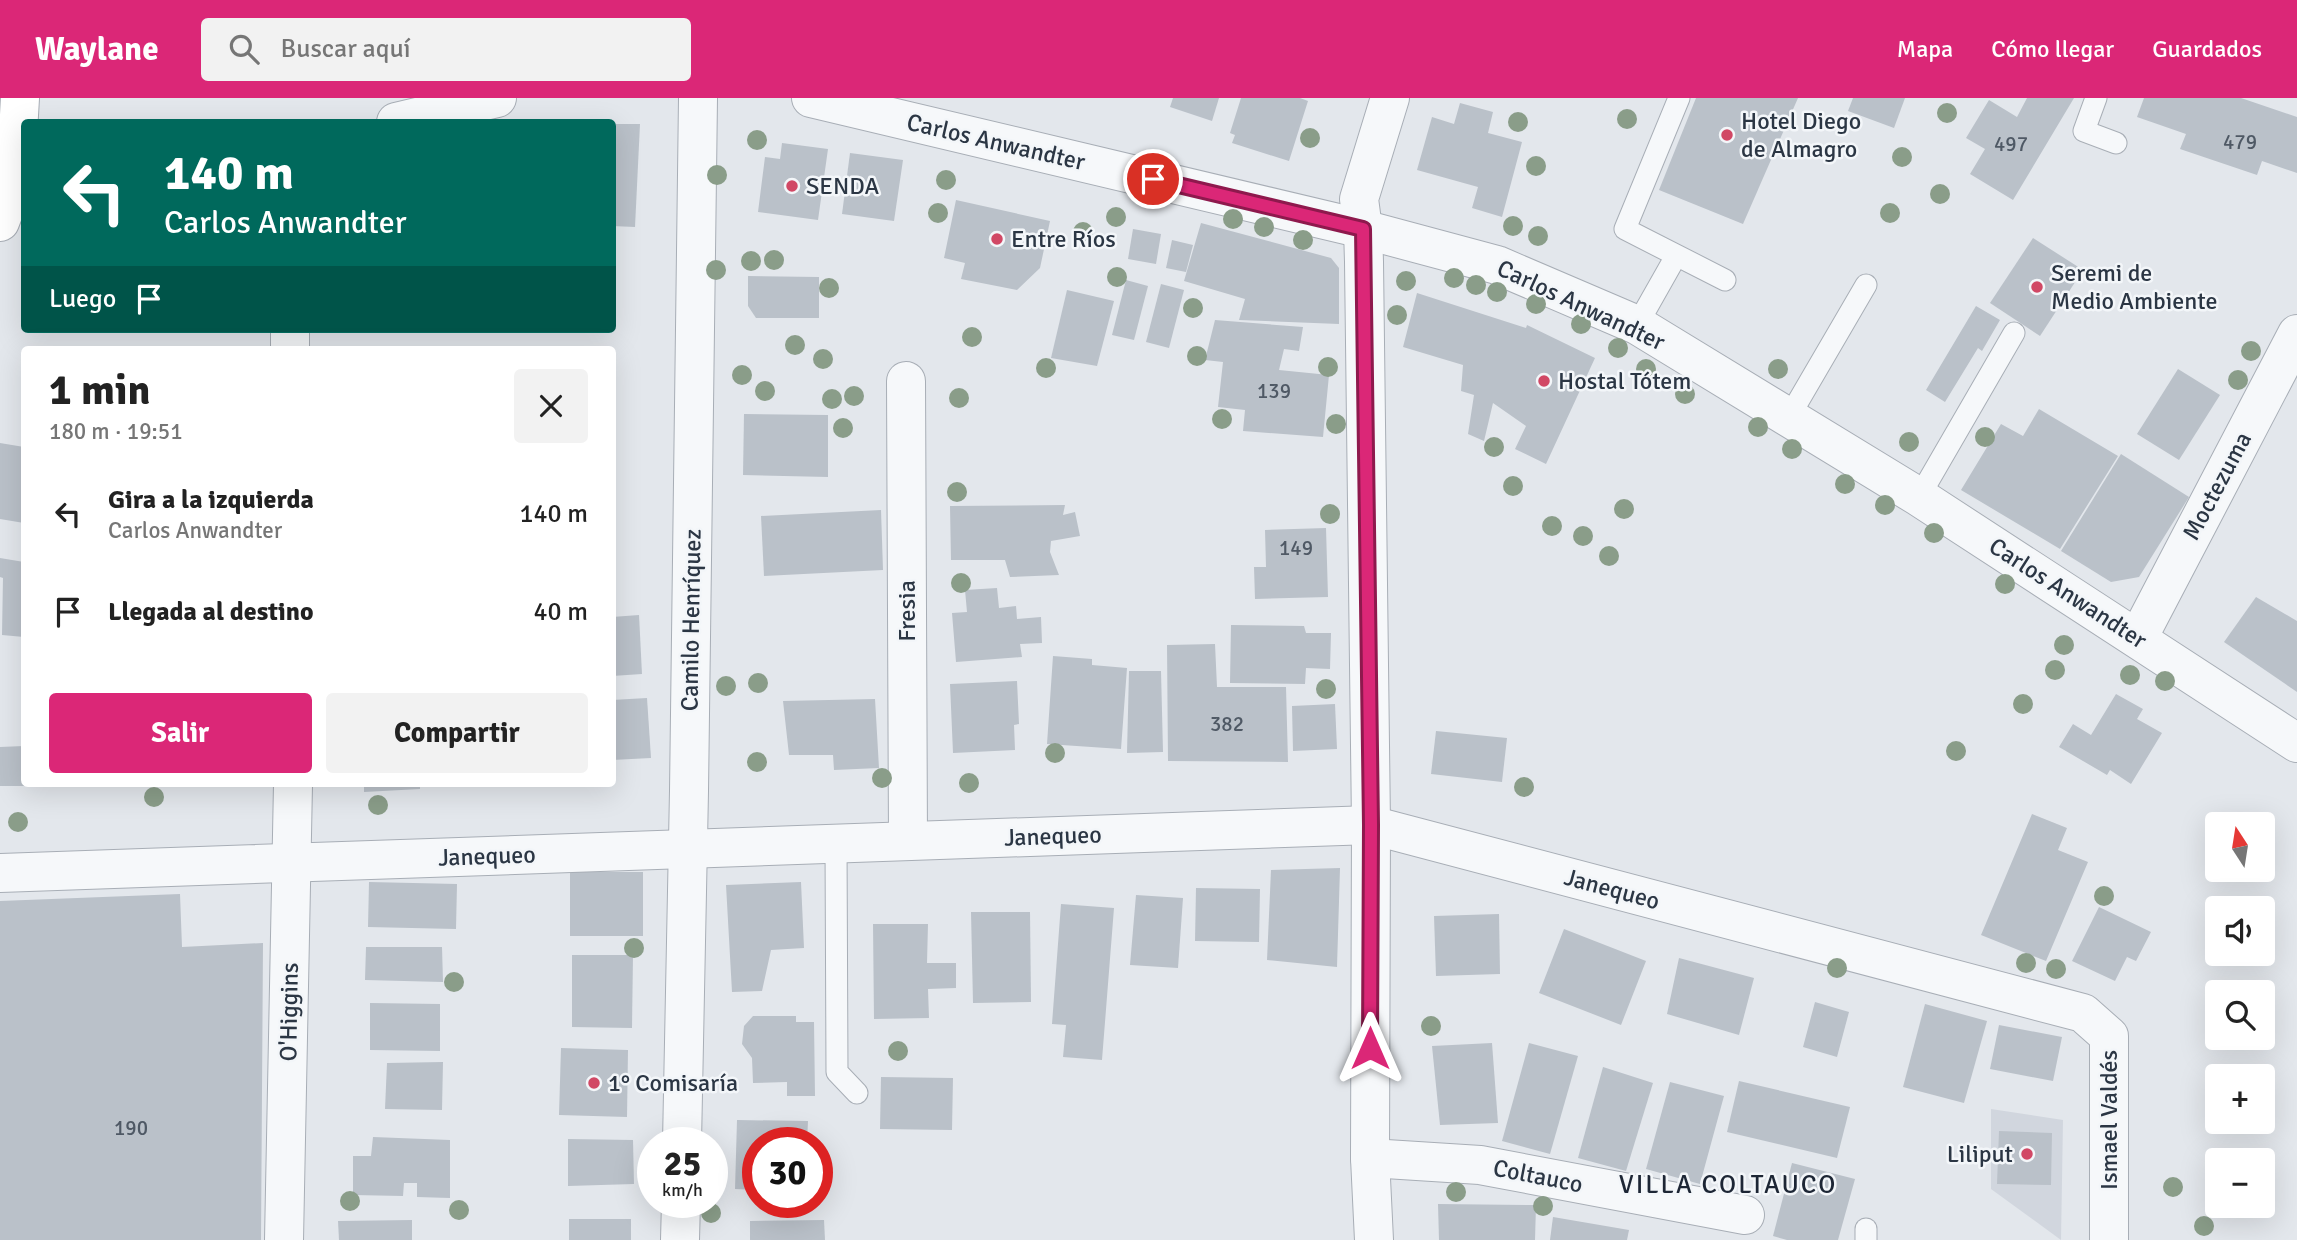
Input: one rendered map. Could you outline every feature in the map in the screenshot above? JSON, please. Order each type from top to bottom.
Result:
[{"type":"main road","points":[[0,222],[15,183],[21,118]]},
{"type":"street","points":[[409,119],[497,98]]},
{"type":"street","name":"Camilo Henríquez","points":[[682,1127],[698,98]]},
{"type":"street","name":"Carlos Anwandter","points":[[811,98],[1363,229],[1497,265],[1637,325],[1919,497],[2297,743]]},
{"type":"street","points":[[1374,1240],[1370,1158],[1371,825],[1363,229],[1359,199],[1390,98]]},
{"type":"street","name":"Moctezuma","points":[[2138,638],[2297,334]]},
{"type":"street","name":"Fresia","points":[[906,381],[908,841]]},
{"type":"street","name":"O'Higgins","points":[[284,1240],[293,787]]},
{"type":"street","name":"Janequeo","points":[[0,873],[1371,825],[2083,1013]]},
{"type":"street","name":"Ismael Valdés","points":[[2083,1013],[2109,1036],[2109,1240]]},
{"type":"street","name":"Coltauco","points":[[1370,1158],[1480,1165],[1745,1215]]},
{"type":"street","points":[[680,1240],[681,1218]]},
{"type":"lane","points":[[1679,98],[1625,229],[1725,280]]},
{"type":"lane","points":[[2096,98],[2084,131],[2116,143]]},
{"type":"lane","points":[[1637,325],[1676,256]]},
{"type":"lane","points":[[1789,417],[1866,285]]},
{"type":"lane","points":[[1919,497],[2014,334]]},
{"type":"lane","points":[[836,844],[837,1072],[857,1093]]},
{"type":"shaded area","name":"Liliput","points":[[1991,1109],[2063,1120],[2061,1240],[1991,1189]]},
{"type":"building","points":[[1173,98],[1219,98],[1212,121],[1170,107]]},
{"type":"building","points":[[1241,98],[1300,98],[1308,101],[1289,161],[1232,143],[1235,135],[1230,133]]},
{"type":"building","points":[[1696,98],[1798,98],[1743,224],[1659,190]]},
{"type":"building","points":[[1853,98],[1905,98],[1894,128],[1848,111]]},
{"type":"building","points":[[2027,98],[2074,98],[2013,200],[1970,174],[1985,149],[1966,138],[1989,100],[2017,117]]},
{"type":"building","points":[[2144,98],[2241,98],[2297,117],[2297,173],[2262,161],[2257,175],[2180,149],[2186,134],[2137,117]]},
{"type":"building","points":[[1460,103],[1493,112],[1488,133],[1522,142],[1502,217],[1472,208],[1478,187],[1417,170],[1432,117],[1454,124]]},
{"type":"building","points":[[616,124],[640,124],[635,227],[616,226]]},
{"type":"building","name":"SENDA","points":[[782,143],[828,149],[818,220],[758,212],[765,157],[780,159]]},
{"type":"building","points":[[850,153],[903,160],[894,221],[842,214]]},
{"type":"building","name":"Entre Ríos","points":[[956,200],[1050,221],[1040,268],[1017,290],[961,279],[965,263],[944,258]]},
{"type":"building","points":[[1201,223],[1331,258],[1339,268],[1339,324],[1239,320],[1245,299],[1184,281]]},
{"type":"building","points":[[1133,229],[1161,234],[1156,264],[1128,259]]},
{"type":"building","name":"Seremi de Medio Ambiente","points":[[2033,238],[2083,270],[2040,336],[1990,303]]},
{"type":"building","points":[[1172,240],[1193,245],[1186,272],[1166,268]]},
{"type":"building","points":[[748,276],[819,277],[819,318],[756,318],[748,306]]},
{"type":"building","points":[[1126,280],[1148,286],[1134,340],[1112,335]]},
{"type":"building","points":[[1161,284],[1184,290],[1169,348],[1146,342]]},
{"type":"building","points":[[1067,290],[1114,301],[1097,366],[1051,358]]},
{"type":"building","points":[[1417,293],[1526,328],[1527,325],[1595,358],[1546,464],[1515,449],[1526,426],[1493,403],[1484,441],[1468,434],[1474,395],[1461,391],[1463,365],[1403,347]]},
{"type":"building","name":"Seremi de Medio Ambiente","points":[[1976,306],[2000,320],[1982,351],[1978,348],[1945,402],[1926,390]]},
{"type":"building","points":[[1215,320],[1303,327],[1299,351],[1284,349],[1279,370],[1329,375],[1323,437],[1243,431],[1245,410],[1218,407],[1223,362],[1205,360]]},
{"type":"building","points":[[2178,369],[2220,395],[2179,460],[2137,434]]},
{"type":"building","points":[[2039,409],[2118,456],[2060,549],[1961,490],[2001,424],[2023,436]]},
{"type":"building","points":[[744,414],[828,415],[828,477],[743,475]]},
{"type":"building","points":[[0,443],[21,446],[21,522],[0,519]]},
{"type":"building","points":[[2121,454],[2189,497],[2139,577],[2111,582],[2061,551]]},
{"type":"building","points":[[1065,505],[1063,515],[1075,512],[1080,536],[1051,541],[1050,552],[1059,575],[1010,577],[1005,560],[951,560],[950,506]]},
{"type":"building","points":[[881,510],[883,570],[764,576],[761,516]]},
{"type":"building","points":[[1326,528],[1328,597],[1255,599],[1254,567],[1266,567],[1265,530]]},
{"type":"building","points":[[0,558],[21,562],[21,637],[2,635],[3,578],[0,577]]},
{"type":"building","points":[[997,588],[999,608],[1016,606],[1017,619],[1041,617],[1042,643],[1020,644],[1022,657],[956,662],[952,613],[967,612],[965,590]]},
{"type":"building","points":[[2256,597],[2297,621],[2297,692],[2224,642]]},
{"type":"building","points":[[639,615],[642,674],[616,676],[616,617]]},
{"type":"building","points":[[1231,625],[1304,626],[1306,633],[1331,633],[1330,669],[1306,668],[1305,684],[1230,683]]},
{"type":"building","points":[[1215,644],[1217,687],[1286,687],[1288,762],[1168,761],[1167,645]]},
{"type":"building","points":[[1053,656],[1092,659],[1092,665],[1127,668],[1121,749],[1047,744]]},
{"type":"building","points":[[1129,671],[1161,671],[1163,752],[1127,753]]},
{"type":"building","points":[[1017,681],[1019,724],[1014,725],[1015,750],[953,753],[950,684]]},
{"type":"building","points":[[2116,694],[2143,709],[2137,719],[2162,733],[2131,784],[2110,770],[2107,775],[2059,747],[2073,724],[2091,735]]},
{"type":"building","points":[[647,698],[651,758],[616,760],[616,700]]},
{"type":"building","points":[[875,699],[879,768],[834,770],[833,755],[789,755],[783,701]]},
{"type":"building","points":[[1335,704],[1337,749],[1293,751],[1292,706]]},
{"type":"building","points":[[1436,731],[1507,738],[1502,782],[1431,774]]},
{"type":"building","points":[[21,746],[21,786],[0,786],[0,747]]},
{"type":"building","points":[[364,787],[420,787],[420,789],[364,792]]},
{"type":"building","points":[[2032,814],[2067,828],[2058,850],[2088,862],[2046,961],[1981,935]]},
{"type":"building","points":[[1340,868],[1337,967],[1267,960],[1271,870]]},
{"type":"building","points":[[570,872],[643,872],[643,936],[570,936]]},
{"type":"building","points":[[369,882],[457,884],[456,929],[368,927]]},
{"type":"building","points":[[801,882],[804,948],[771,950],[762,991],[732,992],[726,885]]},
{"type":"building","points":[[1196,888],[1260,889],[1259,942],[1195,941]]},
{"type":"building","points":[[180,894],[182,947],[263,943],[261,1240],[0,1240],[0,901]]},
{"type":"building","points":[[1136,895],[1183,898],[1178,968],[1130,965]]},
{"type":"building","points":[[1061,904],[1114,908],[1102,1060],[1063,1057],[1066,1025],[1052,1024]]},
{"type":"building","points":[[2099,907],[2151,932],[2136,961],[2127,957],[2115,981],[2072,961]]},
{"type":"building","points":[[971,912],[1030,912],[1031,1002],[973,1003]]},
{"type":"building","points":[[1499,914],[1500,974],[1436,976],[1434,916]]},
{"type":"building","points":[[873,924],[928,924],[927,963],[956,963],[956,988],[928,989],[929,1018],[874,1019]]},
{"type":"building","points":[[1564,929],[1646,961],[1621,1025],[1539,993]]},
{"type":"building","points":[[366,947],[442,947],[443,982],[365,980]]},
{"type":"building","points":[[572,955],[633,955],[632,1028],[572,1027]]},
{"type":"building","points":[[1679,958],[1754,978],[1739,1035],[1667,1014]]},
{"type":"building","points":[[1815,1002],[1849,1012],[1837,1057],[1803,1047]]},
{"type":"building","points":[[370,1003],[440,1004],[440,1051],[370,1050]]},
{"type":"building","points":[[1925,1004],[1987,1021],[1964,1103],[1903,1087]]},
{"type":"building","points":[[753,1016],[796,1016],[796,1022],[814,1022],[815,1096],[787,1096],[787,1082],[753,1083],[752,1058],[742,1044],[744,1026]]},
{"type":"building","points":[[1999,1025],[2062,1037],[2053,1081],[1990,1069]]},
{"type":"building","points":[[1492,1043],[1498,1123],[1440,1125],[1432,1046]]},
{"type":"building","points":[[1529,1043],[1578,1056],[1550,1154],[1502,1141]]},
{"type":"building","name":"1° Comisaría","points":[[561,1048],[628,1050],[627,1117],[559,1115]]},
{"type":"building","points":[[443,1062],[442,1110],[385,1109],[387,1063]]},
{"type":"building","points":[[1603,1067],[1653,1083],[1626,1171],[1578,1158]]},
{"type":"building","points":[[881,1077],[953,1078],[952,1130],[880,1129]]},
{"type":"building","points":[[1739,1081],[1850,1107],[1837,1158],[1727,1132]]},
{"type":"building","points":[[1670,1082],[1724,1096],[1700,1184],[1646,1169]]},
{"type":"building","points":[[737,1120],[808,1121],[808,1127],[742,1127],[742,1189],[735,1189]]},
{"type":"building","points":[[1999,1131],[2052,1133],[2051,1185],[1997,1184]]},
{"type":"building","points":[[373,1137],[450,1140],[450,1198],[417,1197],[417,1183],[404,1183],[403,1196],[353,1195],[353,1156],[371,1156]]},
{"type":"building","points":[[568,1139],[633,1140],[634,1184],[568,1186]]},
{"type":"building","points":[[1792,1163],[1855,1179],[1838,1240],[1787,1240],[1773,1236]]},
{"type":"building","points":[[1438,1204],[1536,1205],[1535,1240],[1439,1240]]},
{"type":"building","points":[[1553,1217],[1629,1230],[1627,1240],[1550,1240]]},
{"type":"building","points":[[569,1219],[631,1219],[631,1240],[569,1240]]},
{"type":"building","points":[[412,1220],[412,1240],[339,1240],[338,1221]]},
{"type":"building","points":[[824,1220],[825,1240],[750,1240],[750,1221]]},
{"type":"place","name":"Hotel Diego de Almagro","points":[[1727,135]]},
{"type":"place","name":"SENDA","points":[[792,186]]},
{"type":"place","name":"Entre Ríos","points":[[997,239]]},
{"type":"place","name":"Seremi de Medio Ambiente","points":[[2037,287]]},
{"type":"place","name":"Hostal Tótem","points":[[1544,381]]},
{"type":"place","name":"1° Comisaría","points":[[594,1083]]},
{"type":"place","name":"Liliput","points":[[2027,1154]]},
{"type":"district","name":"VILLA COLTAUCO","points":[[1728,1185]]},
{"type":"route","points":[[1153,179],[1363,229],[1371,825],[1370,1048]]}]
